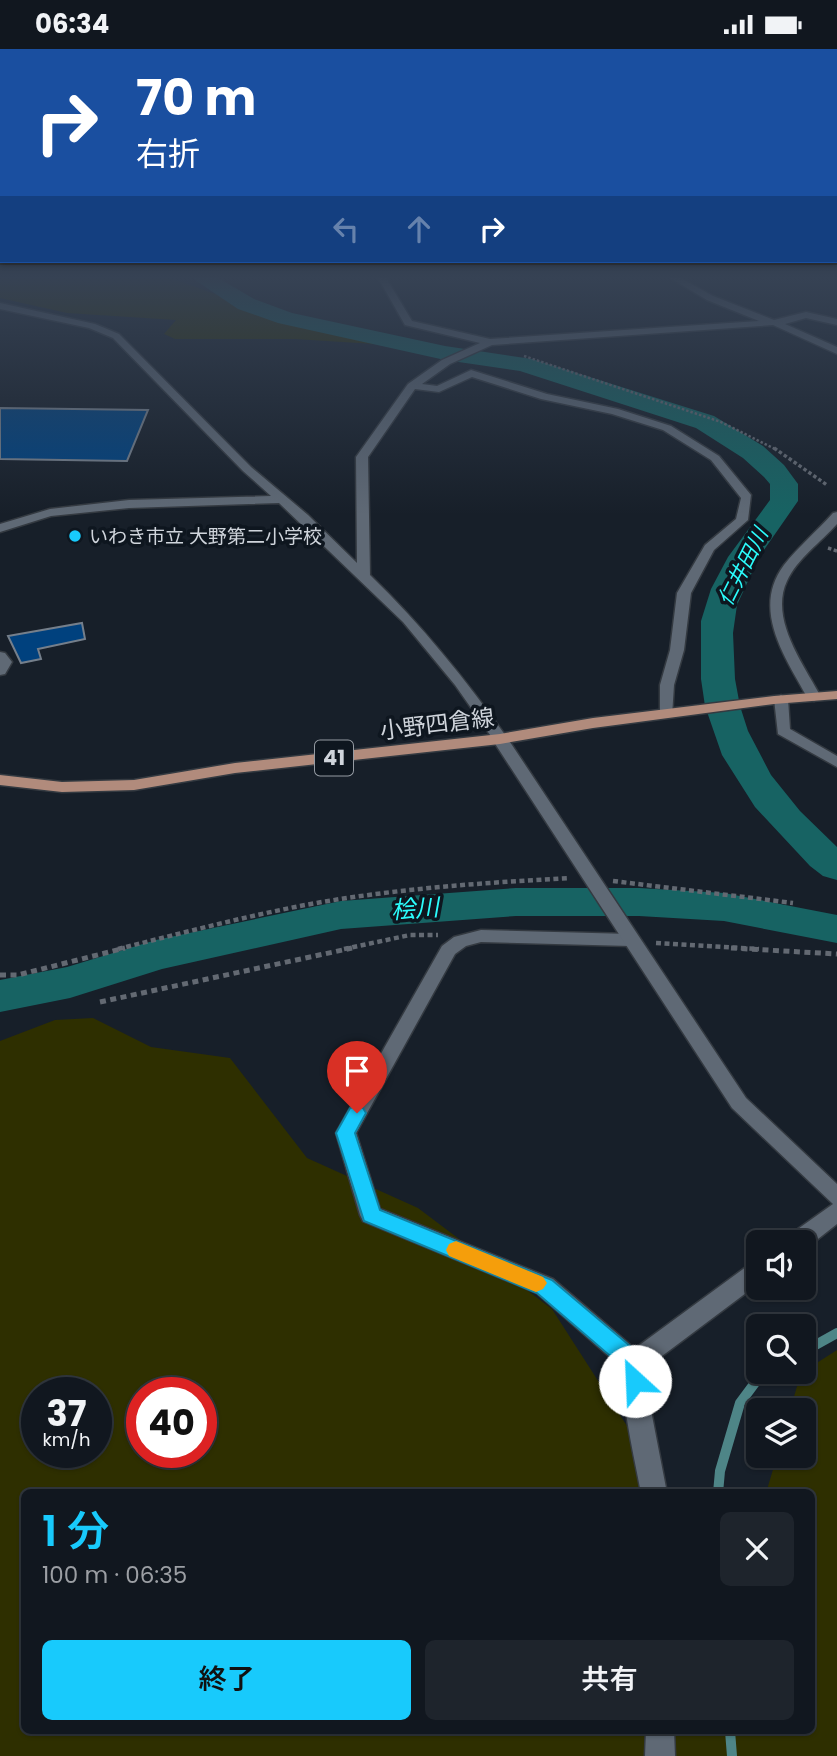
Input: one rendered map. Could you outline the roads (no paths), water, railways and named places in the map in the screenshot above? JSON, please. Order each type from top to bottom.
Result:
[{"type":"main road","name":"小野四倉線","points":[[0,780],[62,787],[134,785],[235,768],[500,739],[667,713],[837,695]]},
{"type":"street","points":[[136,356],[247,468],[408,619],[460,682],[500,739],[739,1104],[837,1197]]},
{"type":"street","points":[[364,576],[362,457],[412,386],[446,362],[460,356]]},
{"type":"street","points":[[412,386],[439,389],[471,373],[545,397],[614,411],[667,428],[715,458],[747,498],[742,520],[709,548],[684,593],[677,650],[667,685],[667,713]]},
{"type":"street","points":[[0,528],[50,513],[129,503],[282,499]]},
{"type":"street","points":[[814,697],[780,629],[775,610],[777,590],[787,569],[837,516]]},
{"type":"street","points":[[0,656],[5,662],[0,671]]},
{"type":"street","points":[[777,700],[783,731],[837,762]]},
{"type":"street","points":[[630,940],[481,936],[460,941],[448,950],[346,1133],[371,1215],[545,1286],[634,1363],[637,1400],[653,1489]]},
{"type":"street","points":[[813,1230],[837,1212]]},
{"type":"street","points":[[634,1363],[746,1280]]},
{"type":"street","points":[[660,1734],[660,1756]]},
{"type":"waterway","name":"仁井田川","points":[[464,356],[523,364],[705,422],[753,452],[784,484],[784,501],[743,557],[721,605],[717,621],[718,679],[722,706],[730,731],[753,777],[786,819],[837,867]]},
{"type":"waterway","name":"桧川","points":[[0,996],[70,982],[156,955],[341,915],[516,902],[639,902],[724,907],[837,929]]},
{"type":"waterway","points":[[816,1345],[837,1333]]},
{"type":"waterway","points":[[718,1489],[720,1471],[740,1403],[754,1384]]},
{"type":"waterway","points":[[730,1734],[732,1756]]},
{"type":"place","name":"いわき市立 大野第二小学校","points":[[75,536]]}]
